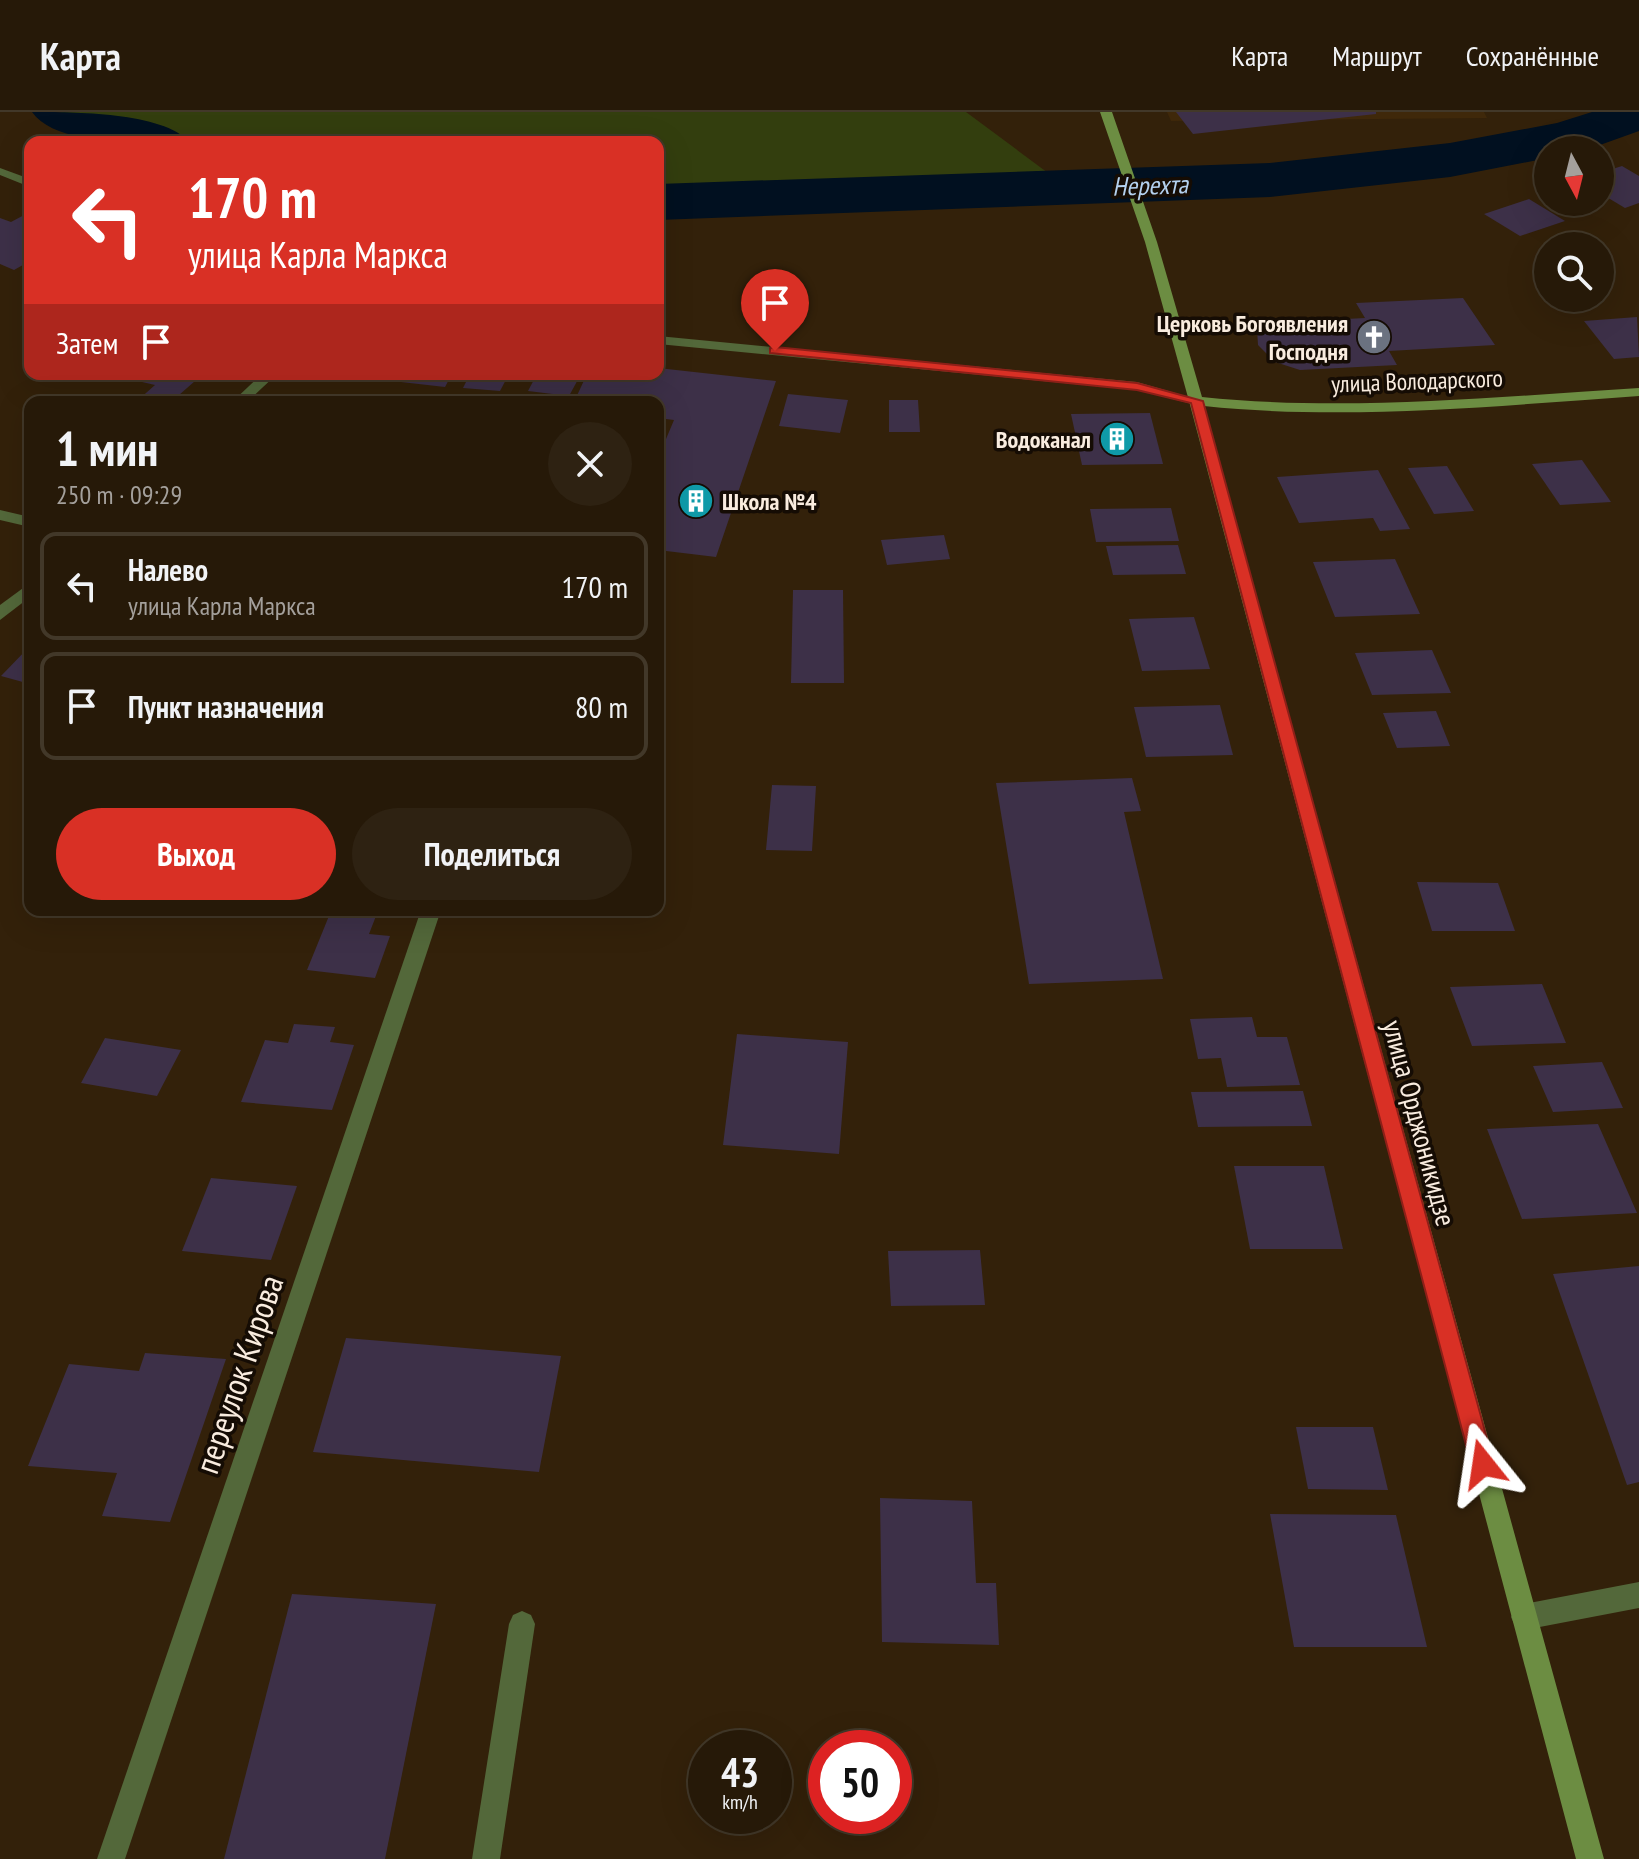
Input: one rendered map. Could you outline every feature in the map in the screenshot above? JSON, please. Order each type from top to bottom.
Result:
[{"type":"main road","name":"улица Орджоникидзе","points":[[1106,112],[1151,242],[1196,401],[1590,1859]]},
{"type":"main road","name":"улица Володарского","points":[[1196,401],[1274,409],[1485,402],[1639,392]]},
{"type":"street","points":[[0,171],[24,181]]},
{"type":"street","points":[[664,341],[1137,386],[1196,401]]},
{"type":"street","points":[[246,396],[263,380]]},
{"type":"street","points":[[0,515],[24,521]]},
{"type":"street","points":[[0,614],[24,593]]},
{"type":"street","name":"переулок Кирова","points":[[111,1859],[429,916]]},
{"type":"street","points":[[1524,1617],[1639,1595]]},
{"type":"street","points":[[486,1859],[522,1624]]},
{"type":"shaded area","points":[[1167,112],[1484,112],[1487,118],[1171,121]]},
{"type":"green space","points":[[59,112],[966,112],[1067,187],[664,202],[664,136],[141,136]]},
{"type":"building","points":[[1176,112],[1376,112],[1376,114],[1193,134]]},
{"type":"building","points":[[1622,166],[1639,176],[1639,203],[1625,208],[1614,201],[1614,169]]},
{"type":"building","points":[[1529,199],[1534,202],[1534,216],[1557,216],[1565,221],[1520,236],[1484,214]]},
{"type":"building","points":[[24,215],[24,264],[14,270],[0,264],[0,218],[11,222]]},
{"type":"building","name":"Церковь Богоявления Господня","points":[[1463,298],[1495,345],[1389,351],[1397,365],[1300,370],[1275,362],[1258,345],[1257,329],[1268,323],[1365,318],[1356,303]]},
{"type":"building","points":[[1637,317],[1639,357],[1614,359],[1584,321]]},
{"type":"building","name":"Школа №4","points":[[664,369],[776,381],[716,557],[664,551],[664,444],[674,420],[664,419],[664,396],[577,396],[584,380],[664,380]]},
{"type":"building","points":[[393,380],[449,380],[445,387]]},
{"type":"building","points":[[467,380],[506,380],[500,391],[463,388]]},
{"type":"building","points":[[534,380],[578,380],[569,396],[528,391]]},
{"type":"building","points":[[195,381],[178,396],[143,396],[155,385],[142,382]]},
{"type":"building","points":[[788,394],[848,400],[840,433],[779,426]]},
{"type":"building","points":[[889,400],[918,400],[920,432],[889,432]]},
{"type":"building","name":"Водоканал","points":[[1150,413],[1163,464],[1082,465],[1071,414]]},
{"type":"building","points":[[1582,460],[1611,502],[1560,505],[1532,464]]},
{"type":"building","points":[[1447,466],[1474,511],[1434,514],[1408,468]]},
{"type":"building","points":[[1378,470],[1410,529],[1380,531],[1373,518],[1299,523],[1277,477]]},
{"type":"building","points":[[1171,508],[1179,541],[1096,542],[1090,509]]},
{"type":"building","points":[[944,535],[950,559],[887,565],[881,540]]},
{"type":"building","points":[[1178,545],[1186,574],[1113,575],[1106,546]]},
{"type":"building","points":[[1395,559],[1420,614],[1335,617],[1313,562]]},
{"type":"building","points":[[793,590],[843,590],[844,683],[791,683]]},
{"type":"building","points":[[1194,617],[1210,669],[1142,671],[1129,619]]},
{"type":"building","points":[[1432,650],[1451,693],[1372,695],[1355,653]]},
{"type":"building","points":[[24,652],[24,682],[1,676]]},
{"type":"building","points":[[1220,705],[1233,755],[1146,757],[1134,707]]},
{"type":"building","points":[[1436,711],[1450,746],[1397,748],[1383,713]]},
{"type":"building","points":[[1132,778],[1141,811],[1124,812],[1163,979],[1029,984],[996,783]]},
{"type":"building","points":[[772,785],[816,786],[812,851],[766,850]]},
{"type":"building","points":[[1417,882],[1498,883],[1515,931],[1432,931]]},
{"type":"building","points":[[329,916],[376,916],[369,934],[390,936],[375,978],[307,970]]},
{"type":"building","points":[[1542,984],[1566,1043],[1472,1046],[1450,987]]},
{"type":"building","points":[[1252,1017],[1257,1037],[1287,1037],[1300,1085],[1227,1087],[1221,1058],[1198,1059],[1190,1019]]},
{"type":"building","points":[[294,1024],[335,1027],[330,1042],[354,1045],[332,1110],[241,1102],[265,1040],[288,1043]]},
{"type":"building","points":[[737,1034],[848,1042],[839,1154],[723,1145]]},
{"type":"building","points":[[105,1038],[181,1050],[157,1096],[81,1083]]},
{"type":"building","points":[[1602,1062],[1623,1108],[1553,1112],[1533,1066]]},
{"type":"building","points":[[1303,1091],[1312,1126],[1198,1127],[1191,1092]]},
{"type":"building","points":[[1598,1124],[1637,1213],[1522,1219],[1487,1129]]},
{"type":"building","points":[[1234,1166],[1324,1166],[1343,1249],[1250,1249]]},
{"type":"building","points":[[211,1178],[297,1186],[271,1260],[182,1251]]},
{"type":"building","points":[[980,1250],[985,1305],[891,1306],[888,1251]]},
{"type":"building","points":[[1639,1266],[1639,1482],[1627,1485],[1553,1274]]},
{"type":"building","points":[[346,1338],[561,1356],[539,1472],[313,1452]]},
{"type":"building","points":[[145,1353],[226,1359],[170,1522],[102,1516],[117,1473],[28,1466],[69,1364],[139,1371]]},
{"type":"building","points":[[1296,1427],[1373,1427],[1388,1490],[1308,1489]]},
{"type":"building","points":[[880,1498],[972,1501],[976,1583],[996,1583],[999,1645],[882,1642]]},
{"type":"building","points":[[1270,1514],[1396,1515],[1427,1647],[1294,1647]]},
{"type":"building","points":[[292,1594],[436,1604],[385,1859],[224,1859]]},
{"type":"waterway","name":"Нерехта","points":[[59,112],[141,136]]},
{"type":"waterway","name":"Нерехта","points":[[664,202],[1270,180],[1450,160],[1567,138],[1613,123],[1634,112]]},
{"type":"place","name":"Церковь Богоявления Господня","points":[[1374,337]]},
{"type":"place","name":"Водоканал","points":[[1117,439]]},
{"type":"place","name":"Школа №4","points":[[696,501]]},
{"type":"route","points":[[775,351],[1137,386],[1196,401],[1483,1464]]}]
